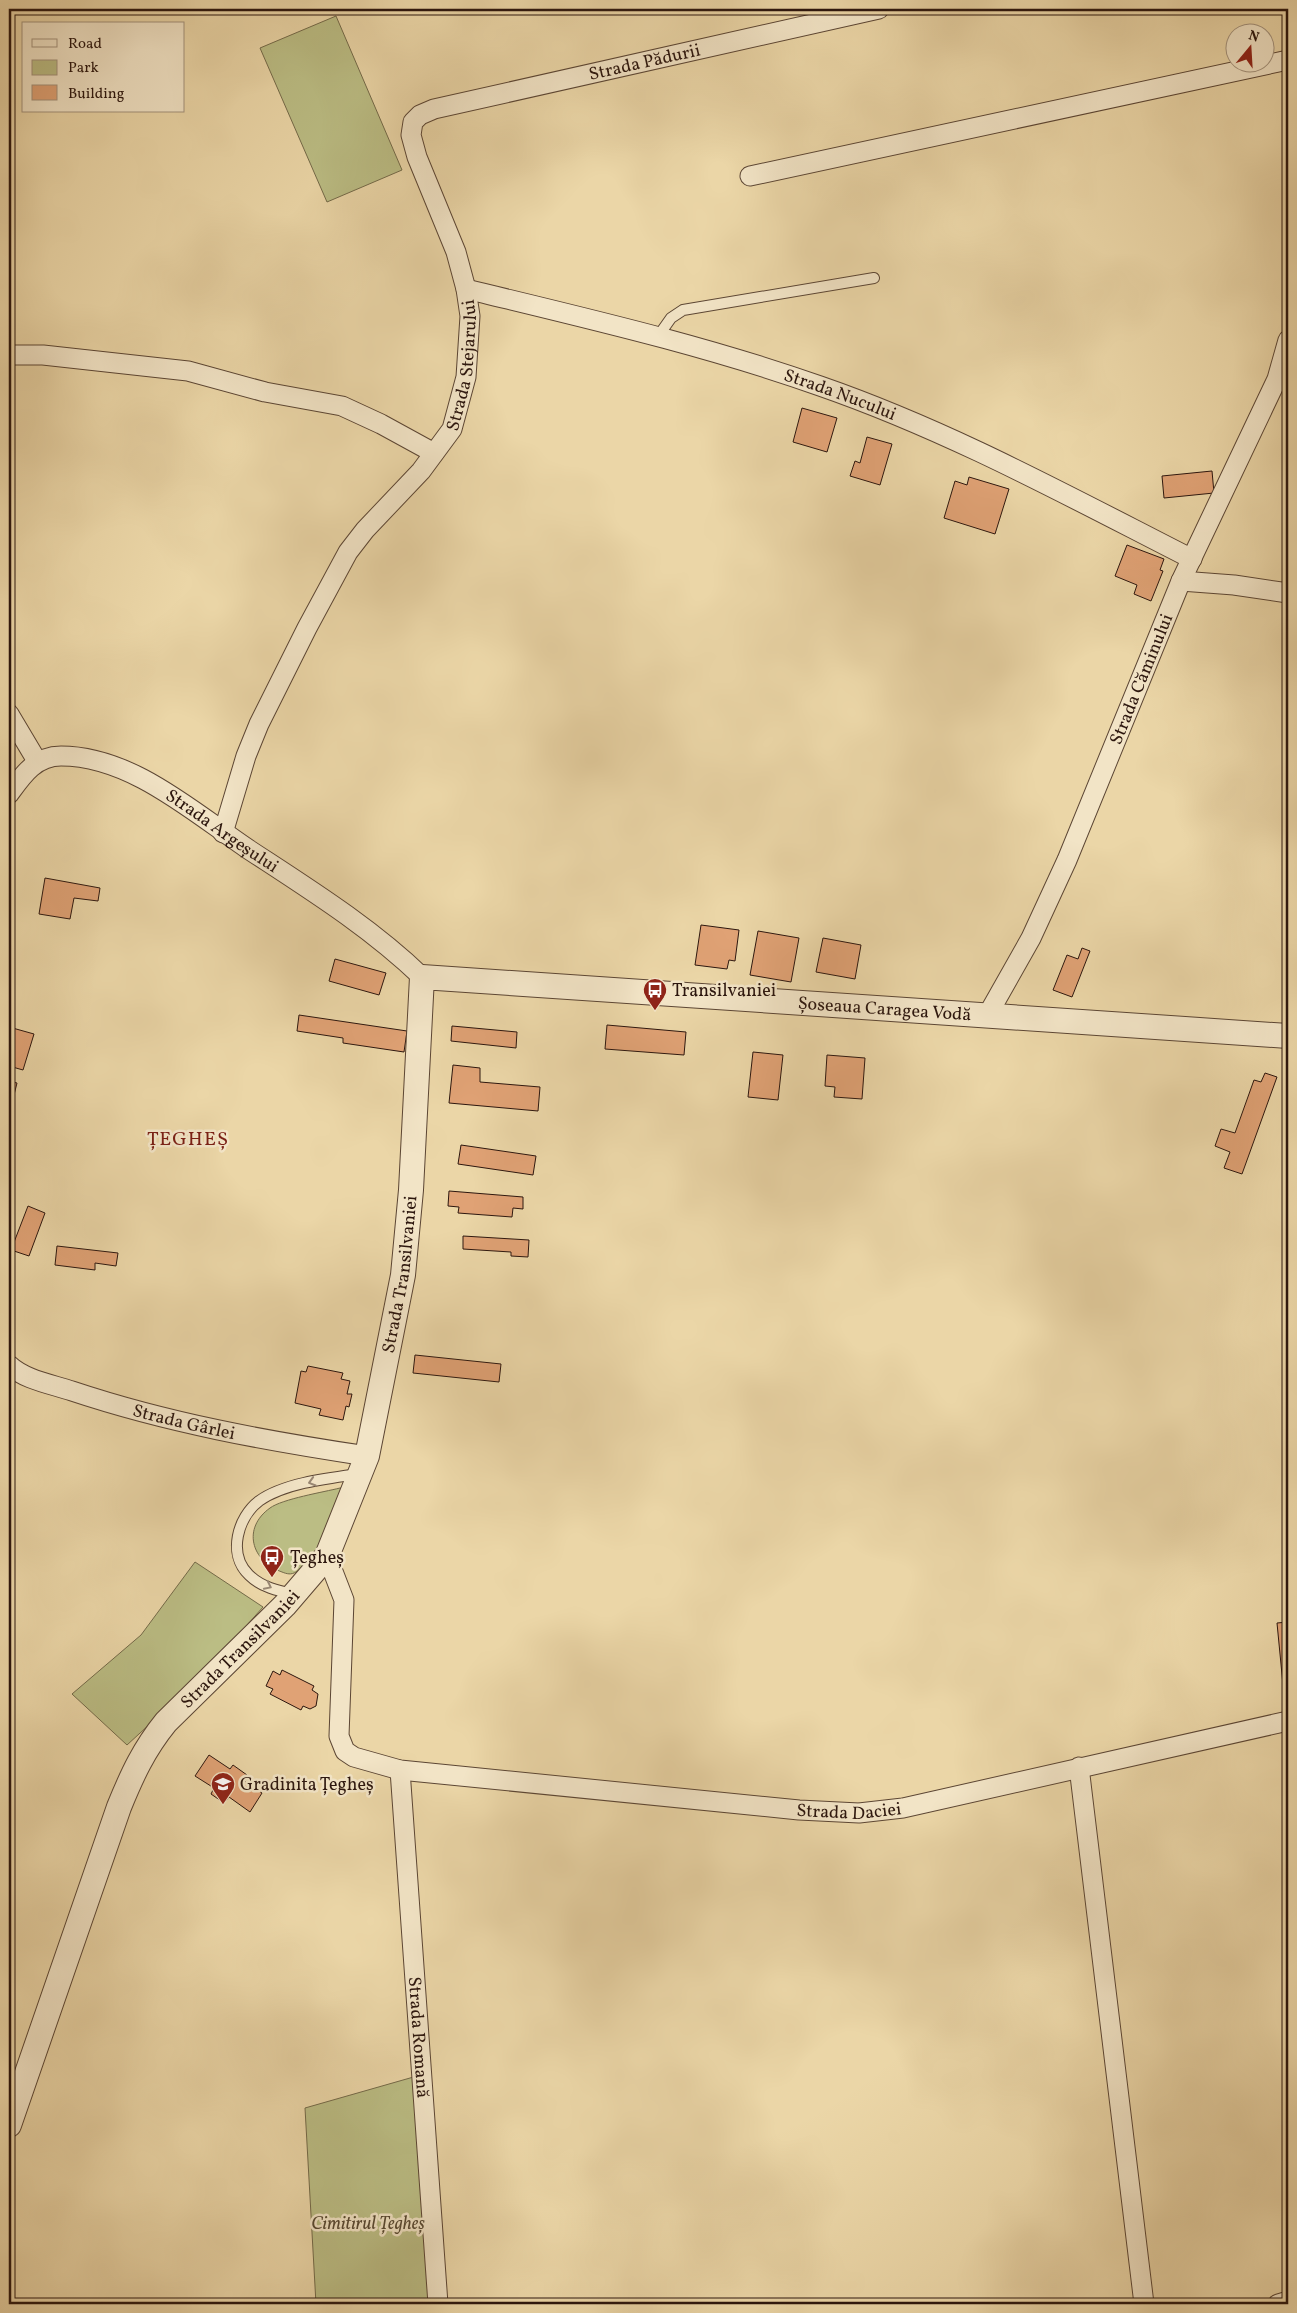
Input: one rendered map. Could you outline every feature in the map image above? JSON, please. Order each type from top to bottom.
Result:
[{"type":"street","name":"Strada Pădurii","points":[[413,122],[420,115],[434,109],[878,9]]},
{"type":"street","points":[[750,176],[1288,60]]},
{"type":"street","name":"Strada Stejarului","points":[[223,833],[246,756],[260,724],[334,577],[348,552],[365,530],[421,471],[452,429],[466,377],[470,316],[466,289],[456,252],[417,157],[411,135],[413,122]]},
{"type":"street","name":"Strada Nucului","points":[[466,289],[659,336],[820,386],[930,429],[1024,472],[1192,559]]},
{"type":"street","name":"Strada Căminului","points":[[987,1016],[1031,938],[1067,860],[1181,581],[1277,379],[1288,340]]},
{"type":"street","points":[[10,355],[42,355],[188,371],[258,390],[334,404],[381,424],[434,453]]},
{"type":"street","points":[[1181,581],[1234,585],[1288,593]]},
{"type":"street","points":[[9,714],[37,761],[23,774],[9,794]]},
{"type":"street","name":"Strada Argeșului","points":[[37,761],[59,756],[90,760],[119,769],[156,787],[372,933],[422,977]]},
{"type":"street","name":"Șoseaua Caragea Vodă","points":[[422,977],[1288,1036]]},
{"type":"street","name":"Strada Transilvaniei","points":[[9,2125],[119,1807],[144,1751],[166,1722],[294,1594],[327,1556],[363,1465],[403,1275],[412,1181],[422,977]]},
{"type":"street","name":"Strada Gârlei","points":[[9,1365],[26,1376],[113,1404],[363,1465]]},
{"type":"street","name":"Strada Daciei","points":[[327,1556],[344,1600],[339,1736],[345,1751],[354,1757],[400,1770],[799,1810],[859,1813],[903,1808],[1079,1767],[1288,1722]]},
{"type":"street","points":[[1079,1767],[1144,2304]]},
{"type":"street","name":"Strada Romană","points":[[400,1770],[438,2304]]},
{"type":"street","points":[[1278,2304],[1288,2301]]},
{"type":"lane","points":[[659,336],[671,318],[684,310],[874,278]]},
{"type":"lane","points":[[294,1594],[270,1589],[248,1575],[239,1560],[237,1542],[240,1524],[260,1501],[276,1493],[363,1465]]},
{"type":"green space","points":[[336,16],[402,170],[327,202],[260,48]]},
{"type":"green space","points":[[346,1488],[332,1521],[311,1557],[303,1566],[294,1573],[287,1574],[271,1567],[263,1560],[257,1552],[253,1534],[261,1516],[270,1508],[284,1502]]},
{"type":"green space","points":[[195,1562],[263,1607],[202,1676],[127,1745],[72,1694],[141,1635]]},
{"type":"green space","name":"Cimitirul Țegheș","points":[[417,2076],[430,2304],[316,2304],[305,2108]]},
{"type":"building","points":[[802,408],[837,418],[827,452],[793,442]]},
{"type":"building","points":[[867,437],[892,444],[880,485],[850,476],[855,461],[860,463]]},
{"type":"building","points":[[1212,471],[1214,493],[1164,498],[1162,476]]},
{"type":"building","points":[[969,477],[1009,489],[995,534],[944,518],[955,481],[967,485]]},
{"type":"building","points":[[1127,545],[1164,559],[1160,570],[1163,571],[1151,601],[1134,594],[1137,585],[1115,576]]},
{"type":"building","points":[[45,878],[100,888],[98,901],[74,898],[70,919],[39,914]]},
{"type":"building","points":[[701,925],[739,930],[735,961],[729,960],[727,969],[695,965]]},
{"type":"building","points":[[758,931],[799,938],[791,982],[750,975]]},
{"type":"building","points":[[823,938],[861,945],[855,979],[816,972]]},
{"type":"building","points":[[1082,948],[1090,951],[1072,997],[1053,990],[1067,955],[1078,959]]},
{"type":"building","points":[[335,959],[386,973],[379,995],[329,981]]},
{"type":"building","points":[[299,1015],[407,1031],[404,1052],[343,1043],[343,1038],[297,1031]]},
{"type":"building","points":[[607,1025],[686,1032],[684,1055],[605,1049]]},
{"type":"building","points":[[452,1026],[517,1032],[516,1048],[451,1041]]},
{"type":"building","points":[[9,1027],[34,1034],[23,1070],[9,1066]]},
{"type":"building","points":[[753,1052],[783,1055],[778,1100],[748,1097]]},
{"type":"building","points":[[827,1055],[865,1058],[862,1099],[834,1097],[835,1087],[825,1086]]},
{"type":"building","points":[[453,1065],[480,1068],[480,1082],[540,1087],[538,1111],[449,1103]]},
{"type":"building","points":[[1265,1073],[1277,1077],[1242,1174],[1224,1168],[1230,1152],[1215,1146],[1221,1129],[1235,1133],[1254,1080],[1261,1082]]},
{"type":"building","points":[[9,1081],[17,1083],[13,1099],[9,1098]]},
{"type":"building","points":[[461,1145],[536,1156],[533,1175],[458,1164]]},
{"type":"building","points":[[449,1191],[523,1197],[523,1209],[513,1208],[512,1217],[458,1213],[459,1207],[448,1206]]},
{"type":"building","points":[[28,1206],[45,1213],[29,1256],[11,1250]]},
{"type":"building","points":[[463,1236],[529,1240],[528,1257],[511,1256],[511,1252],[463,1249]]},
{"type":"building","points":[[57,1246],[118,1253],[116,1266],[95,1263],[95,1270],[55,1265]]},
{"type":"building","points":[[415,1355],[501,1364],[499,1382],[413,1373]]},
{"type":"building","points":[[308,1366],[343,1373],[341,1379],[350,1381],[347,1394],[352,1394],[349,1407],[346,1406],[343,1420],[319,1415],[321,1409],[295,1403],[301,1371],[306,1372]]},
{"type":"building","points":[[1288,1622],[1288,1685],[1283,1685],[1277,1623]]},
{"type":"building","points":[[282,1670],[314,1686],[312,1690],[318,1694],[316,1706],[310,1709],[303,1706],[301,1710],[270,1694],[273,1689],[266,1686],[273,1671],[280,1675]]},
{"type":"building","points":[[209,1755],[230,1769],[233,1765],[247,1775],[243,1780],[262,1793],[250,1812],[229,1797],[224,1803],[211,1794],[214,1788],[195,1776]]},
{"type":"place","name":"Transilvaniei","points":[[655,1011]]},
{"type":"place","name":"Țegheș","points":[[272,1578]]},
{"type":"place","name":"Gradinita Țegheș","points":[[223,1805]]},
{"type":"district","name":"ȚEGHEȘ","points":[[188,1138]]}]
